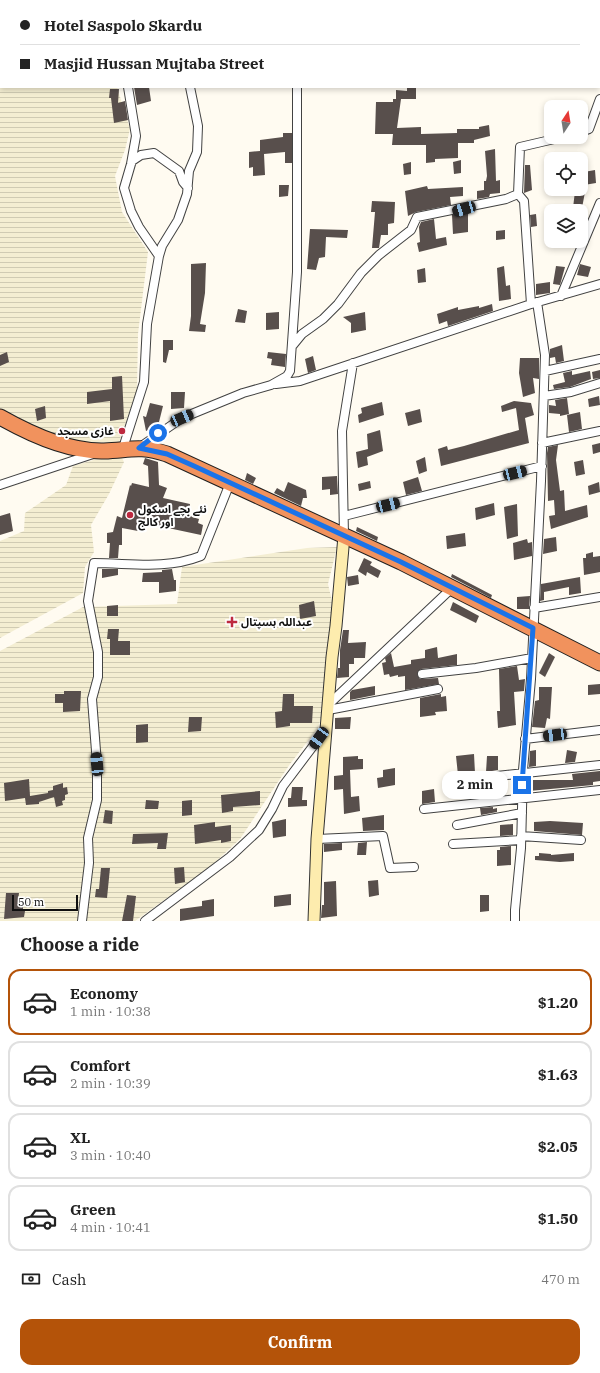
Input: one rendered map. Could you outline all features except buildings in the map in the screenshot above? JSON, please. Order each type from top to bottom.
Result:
[{"type":"highway","points":[[0,418],[57,442],[74,447],[103,451],[123,448],[139,448],[167,454],[344,536],[600,662]]},
{"type":"street","points":[[128,88],[136,136],[132,161],[124,188],[131,212],[139,227],[159,256]]},
{"type":"street","points":[[123,448],[143,388],[147,353],[147,324],[152,286],[159,256],[162,246],[178,220],[188,188],[189,171],[197,152],[198,126],[190,88]]},
{"type":"street","points":[[271,385],[287,376],[290,371],[293,345],[293,315],[297,272],[297,88]]},
{"type":"street","points":[[588,129],[600,99]]},
{"type":"street","points":[[516,921],[515,910],[521,838],[525,739],[532,658],[542,466],[545,355],[534,303],[524,201],[518,194],[520,147],[544,141]]},
{"type":"street","points":[[132,161],[141,155],[154,153],[179,171],[183,182],[188,188]]},
{"type":"street","points":[[293,345],[302,334],[323,319],[338,304],[361,273],[379,255],[411,230],[417,217],[506,199],[518,194]]},
{"type":"street","points":[[561,296],[600,203]]},
{"type":"street","points":[[139,448],[182,418],[243,393],[271,385],[300,381],[534,303],[600,284]]},
{"type":"street","points":[[544,371],[600,359]]},
{"type":"street","points":[[314,921],[317,839],[344,536],[342,432],[353,363]]},
{"type":"street","points":[[544,396],[571,392],[600,383]]},
{"type":"street","points":[[542,443],[600,432]]},
{"type":"street","points":[[0,485],[103,451]]},
{"type":"street","points":[[344,516],[542,466]]},
{"type":"street","points":[[82,921],[89,863],[88,838],[97,800],[97,764],[92,699],[98,677],[98,652],[88,601],[94,562],[125,563],[140,566],[183,563],[200,556],[230,483]]},
{"type":"street","points":[[328,707],[452,588]]},
{"type":"street","points":[[534,608],[600,597]]},
{"type":"street","points":[[422,674],[476,668],[532,658]]},
{"type":"street","points":[[328,707],[438,688]]},
{"type":"street","points":[[146,921],[230,857],[259,830],[272,809],[283,786],[326,728]]},
{"type":"street","points":[[525,739],[600,730]]},
{"type":"street","points":[[460,780],[600,765]]},
{"type":"street","points":[[424,809],[522,797],[600,790]]},
{"type":"street","points":[[457,825],[522,813]]},
{"type":"street","points":[[317,839],[383,836],[390,868],[414,867]]},
{"type":"street","points":[[452,844],[521,838],[581,840]]},
{"type":"shaded area","points":[[0,88],[117,88],[130,129],[125,150],[115,176],[122,212],[148,252],[138,334],[137,390],[119,442],[74,443],[17,420],[0,409]]},
{"type":"shaded area","points":[[120,454],[124,462],[109,494],[91,525],[94,552],[85,567],[83,593],[0,638],[0,541],[24,531],[25,513],[66,485],[73,466]]},
{"type":"shaded area","points":[[337,547],[328,584],[332,601],[331,638],[322,715],[318,728],[290,764],[240,839],[210,867],[135,921],[0,921],[0,651],[83,607],[177,604],[182,567],[307,548]]},
{"type":"place","name":"غازی مسجد","points":[[122,431]]},
{"type":"place","name":"نئے بچے اسکول اور کالج","points":[[130,515]]},
{"type":"place","name":"عبداللہ ہسپتال","points":[[232,622]]},
{"type":"route","points":[[158,433],[152,440],[139,448],[167,454],[194,466],[401,562],[533,628],[531,679],[522,785]]}]
